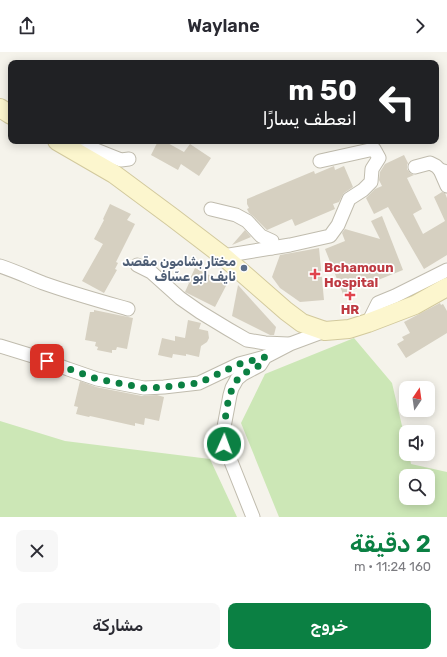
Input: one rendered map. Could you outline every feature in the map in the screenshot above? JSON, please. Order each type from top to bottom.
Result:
[{"type":"main road","points":[[62,144],[114,174],[223,256],[302,322],[325,332],[349,329],[368,324],[415,305],[447,287]]},
{"type":"street","points":[[223,256],[290,245],[330,236],[338,225],[349,199],[363,190],[371,182],[372,169],[379,158],[374,149],[320,161]]},
{"type":"street","points":[[75,151],[96,150],[121,160],[129,159]]},
{"type":"street","points":[[415,167],[430,163],[436,166],[444,171],[447,186]]},
{"type":"street","points":[[210,209],[236,215],[247,221],[261,236],[272,241],[272,248]]},
{"type":"street","points":[[137,265],[151,272],[180,298],[200,312],[247,340],[265,343],[290,344]]},
{"type":"street","points":[[0,266],[16,271],[42,283],[128,309]]},
{"type":"street","points":[[368,324],[378,303],[447,270]]},
{"type":"street","points":[[0,346],[97,379],[144,388],[199,383],[239,364],[265,357],[290,344],[325,332]]},
{"type":"street","points":[[253,517],[224,444],[224,427],[230,395],[237,379],[260,365],[265,357]]},
{"type":"green space","points":[[354,338],[392,383],[402,425],[399,425],[399,461],[410,461],[411,464],[434,469],[399,469],[399,505],[435,505],[435,469],[447,472],[447,517],[279,517],[241,423],[265,374]]},
{"type":"green space","points":[[0,421],[65,441],[210,459],[237,517],[0,517]]},
{"type":"building","points":[[156,144],[169,144],[184,152],[190,144],[211,158],[199,176],[181,164],[178,170],[151,155]]},
{"type":"building","points":[[404,155],[408,163],[407,169],[414,175],[407,178],[422,209],[413,214],[423,234],[445,221],[434,197],[442,192],[445,193],[447,198],[447,255],[424,269],[388,207],[374,214],[366,198],[375,189],[382,186],[379,180],[380,172],[385,164]]},
{"type":"building","points":[[334,166],[335,170],[344,166],[353,187],[344,193],[339,202],[333,204],[335,209],[295,226],[292,219],[267,230],[249,213],[247,209],[249,208],[247,199],[314,171],[315,174]]},
{"type":"building","points":[[110,204],[131,214],[127,220],[135,224],[116,262],[118,263],[115,269],[117,270],[104,293],[82,281],[103,244],[94,239]]},
{"type":"building","points":[[382,216],[403,270],[343,294],[325,249],[345,241],[342,233],[345,229],[380,239],[371,221]]},
{"type":"building","points":[[245,230],[251,237],[232,245]]},
{"type":"building","points":[[319,248],[324,300],[300,302],[280,288],[272,277],[280,255]]},
{"type":"building","points":[[195,268],[227,284],[215,307],[185,292]]},
{"type":"building","points":[[238,285],[276,327],[274,335],[270,335],[232,316]]},
{"type":"building","points":[[440,303],[441,305],[443,304],[447,311],[447,333],[406,358],[397,344],[404,340],[402,337],[410,333],[404,322]]},
{"type":"building","points":[[94,310],[133,318],[127,349],[117,347],[116,350],[112,350],[112,353],[97,350],[98,347],[95,346],[96,342],[85,340],[90,312],[94,312]]},
{"type":"building","points":[[188,320],[201,323],[199,329],[208,331],[209,338],[207,342],[201,346],[199,357],[186,354],[186,356],[173,354],[172,358],[158,355],[162,338],[175,341],[175,336],[185,338]]},
{"type":"building","points":[[80,381],[96,387],[142,396],[157,395],[164,397],[159,421],[145,418],[144,425],[135,423],[135,426],[76,414],[78,407],[74,406]]},
{"type":"place","name":"مختار بشامون مقصد نايف ابو عسّاف","points":[[244,268]]},
{"type":"place","name":"Bchamoun Hospital","points":[[315,274]]},
{"type":"place","name":"HR","points":[[350,295]]},
{"type":"route","points":[[47,361],[97,379],[144,388],[199,383],[239,364],[265,357],[260,365],[237,379],[232,388],[224,427],[224,444]]}]
